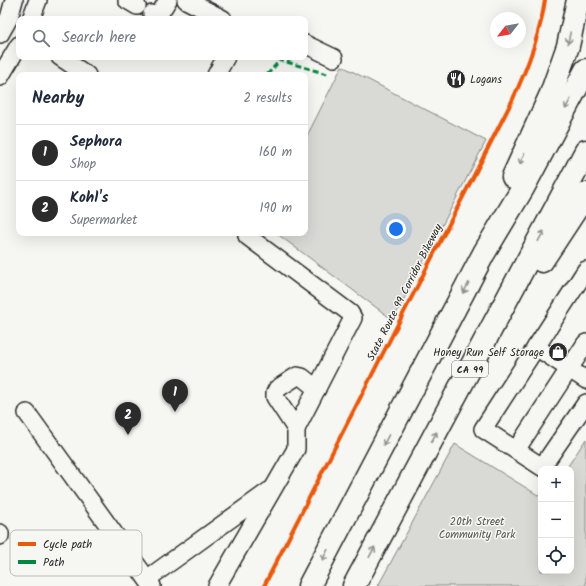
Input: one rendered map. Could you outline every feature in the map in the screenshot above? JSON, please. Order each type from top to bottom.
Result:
[{"type":"highway","points":[[484,253],[512,180],[551,94],[568,46],[578,0]]},
{"type":"highway","points":[[309,586],[484,253],[523,188],[586,70]]},
{"type":"highway","name":"CA 99","points":[[354,586],[586,151]]},
{"type":"highway","points":[[497,318],[528,283],[586,194]]},
{"type":"street","points":[[0,34],[9,18],[14,0]]},
{"type":"street","points":[[32,16],[38,0]]},
{"type":"street","points":[[152,14],[158,16],[168,0]]},
{"type":"street","points":[[186,0],[217,16]]},
{"type":"street","points":[[308,45],[334,58]]},
{"type":"street","points":[[0,78],[16,50]]},
{"type":"street","points":[[64,60],[82,72]]},
{"type":"street","points":[[218,72],[224,60]]},
{"type":"street","points":[[217,586],[296,449],[296,429],[353,318],[350,313],[246,236]]},
{"type":"street","points":[[586,270],[483,430],[542,467],[586,403]]},
{"type":"street","points":[[516,450],[586,343]]},
{"type":"street","points":[[536,347],[586,380]]},
{"type":"street","points":[[296,429],[275,397],[277,389],[297,376],[302,377],[317,389]]},
{"type":"street","points":[[27,413],[112,530]]},
{"type":"street","points":[[142,571],[150,582],[274,488]]},
{"type":"green space","points":[[342,66],[486,141],[393,320],[280,236],[308,236],[308,134]]},
{"type":"green space","name":"20th Street Community Park","points":[[586,439],[586,586],[378,586],[455,444],[538,495],[538,574],[574,574],[574,466],[568,466]]},
{"type":"marked path","points":[[270,72],[280,60]]},
{"type":"marked path","points":[[280,60],[327,74]]},
{"type":"cycle path","name":"State Route 99 Corridor Bikeway","points":[[264,586],[512,101],[532,52],[540,26],[545,0]]},
{"type":"place","name":"Logans","points":[[456,79]]},
{"type":"place","name":"Honey Run Self Storage","points":[[558,352]]},
{"type":"place","name":"Sephora","points":[[175,412]]},
{"type":"place","name":"Kohl's","points":[[128,435]]}]
